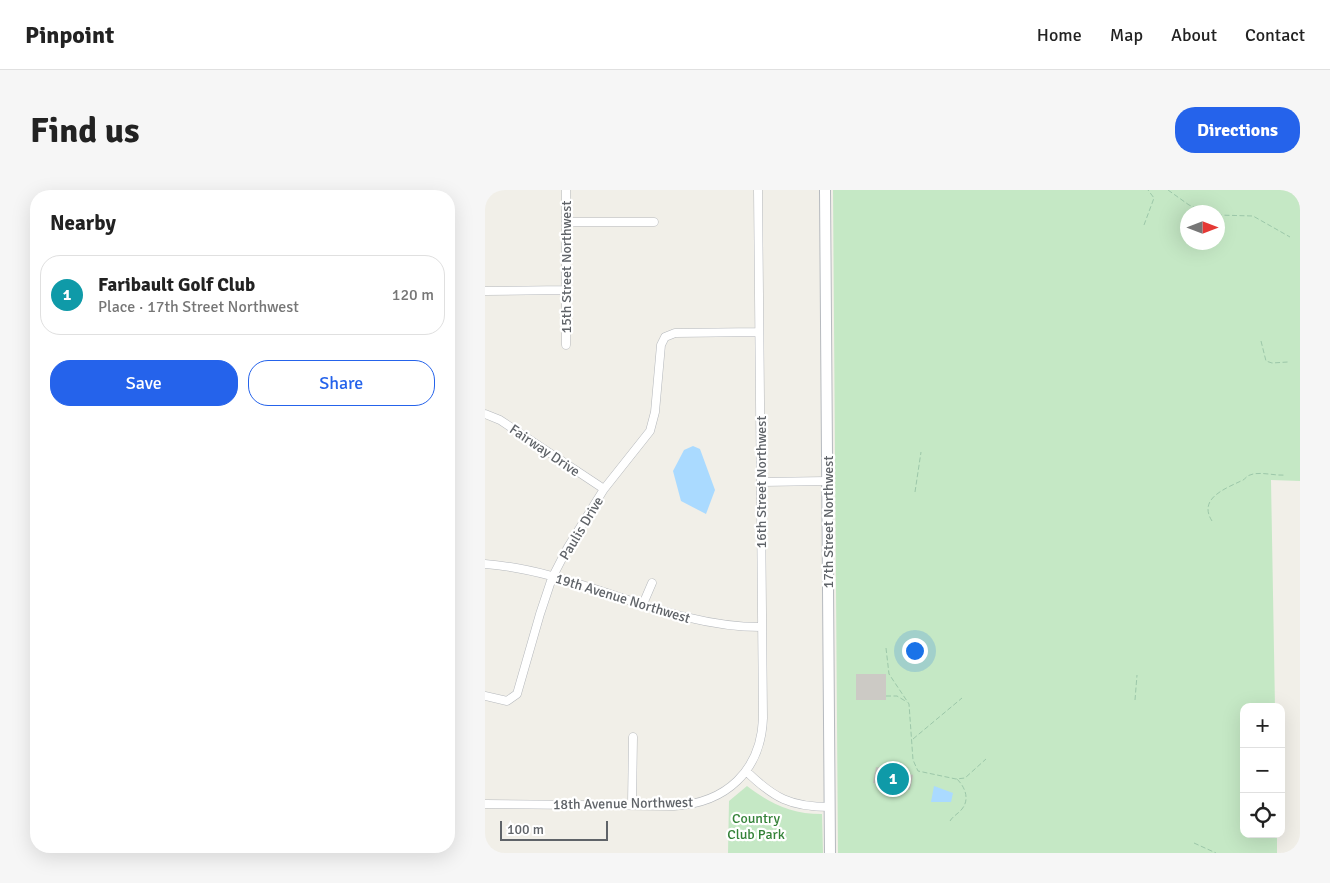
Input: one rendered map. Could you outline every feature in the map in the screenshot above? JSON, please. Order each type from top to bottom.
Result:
[{"type":"street","name":"15th Street Northwest","points":[[566,190],[566,344]]},
{"type":"street","name":"16th Street Northwest","points":[[746,771],[757,750],[762,732],[758,190]]},
{"type":"street","name":"17th Street Northwest","points":[[825,190],[830,853]]},
{"type":"street","points":[[566,222],[654,222]]},
{"type":"street","points":[[485,291],[566,290]]},
{"type":"street","name":"Paulis Drive","points":[[485,696],[507,701],[517,694],[552,578],[568,547],[604,489],[651,431],[655,412],[661,345],[665,337],[675,333],[759,332]]},
{"type":"street","name":"Fairway Drive","points":[[485,414],[501,420],[604,489]]},
{"type":"street","points":[[761,482],[827,481]]},
{"type":"street","name":"19th Avenue Northwest","points":[[485,564],[528,570],[710,623],[761,627]]},
{"type":"street","points":[[643,604],[652,583]]},
{"type":"street","points":[[632,805],[633,737]]},
{"type":"street","points":[[746,771],[766,790],[784,801],[801,806],[830,807]]},
{"type":"street","name":"18th Avenue Northwest","points":[[485,804],[684,805],[706,800],[726,790],[746,771]]},
{"type":"path","points":[[1144,225],[1154,198],[1148,190]]},
{"type":"path","points":[[1168,190],[1189,205]]},
{"type":"path","points":[[1225,215],[1253,216],[1290,238]]},
{"type":"path","points":[[1261,341],[1266,361],[1272,363],[1288,362]]},
{"type":"path","points":[[915,492],[921,452]]},
{"type":"path","points":[[1212,521],[1208,512],[1210,502],[1226,487],[1241,482],[1251,474],[1285,475]]},
{"type":"path","points":[[885,648],[887,666],[892,679],[909,704],[913,760],[918,770],[956,779],[969,777],[986,760]]},
{"type":"path","points":[[1135,700],[1137,675]]},
{"type":"path","points":[[886,696],[902,698],[909,704]]},
{"type":"path","points":[[912,739],[962,698]]},
{"type":"path","points":[[950,821],[963,809],[965,799],[965,789],[956,779]]},
{"type":"path","points":[[1194,843],[1216,853]]},
{"type":"green space","points":[[833,190],[1300,190],[1300,481],[1271,480],[1275,703],[1240,703],[1240,838],[1277,838],[1277,853],[838,853]]},
{"type":"green space","name":"Country Club Park","points":[[747,786],[764,798],[782,807],[811,814],[822,814],[823,853],[728,853],[729,801]]},
{"type":"water","points":[[693,446],[700,449],[715,490],[706,514],[681,501],[673,471],[684,450]]},
{"type":"water","points":[[934,786],[953,793],[951,802],[931,802]]},
{"type":"building","points":[[856,674],[886,674],[886,700],[856,700]]},
{"type":"building","points":[[891,763],[905,766],[904,773],[913,775],[910,790],[873,783],[876,767],[890,770]]},
{"type":"place","name":"Faribault Golf Club","points":[[893,779]]}]
